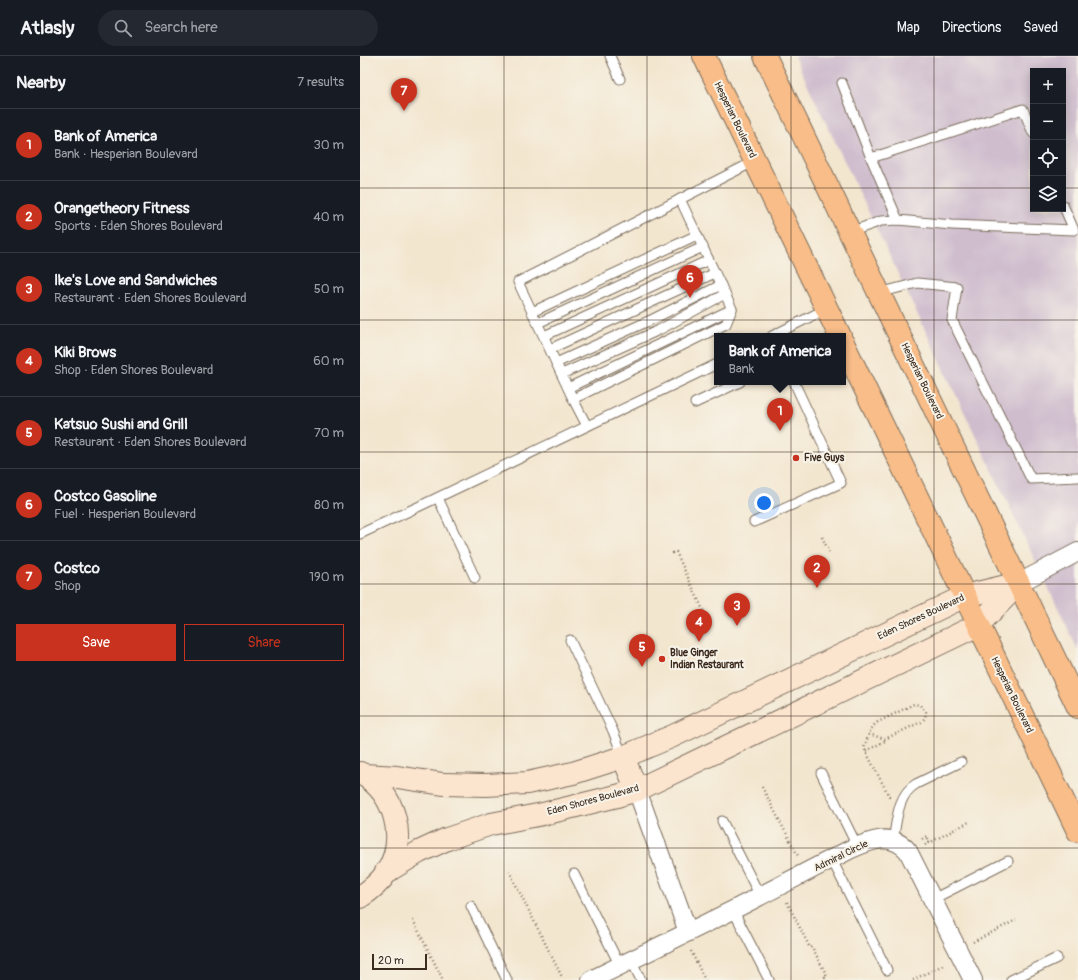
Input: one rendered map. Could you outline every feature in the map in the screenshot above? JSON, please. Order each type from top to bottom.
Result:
[{"type":"main road","name":"Hesperian Boulevard","points":[[704,56],[838,333]]},
{"type":"main road","name":"Hesperian Boulevard","points":[[765,56],[1078,707]]},
{"type":"main road","name":"Hesperian Boulevard","points":[[846,349],[1078,831]]},
{"type":"street","points":[[1019,583],[1078,552]]},
{"type":"street","name":"Eden Shores Boulevard","points":[[362,774],[397,777],[443,784],[486,785],[527,783],[573,773],[623,757],[680,732],[965,596],[1019,583]]},
{"type":"street","name":"Eden Shores Boulevard","points":[[386,872],[419,852],[447,839],[491,824],[543,814],[637,790],[978,625],[1019,583]]},
{"type":"street","points":[[623,757],[637,790],[688,932]]},
{"type":"street","points":[[360,897],[379,882],[386,872],[396,850],[397,831],[394,813],[389,802],[374,782],[362,774]]},
{"type":"street","name":"Admiral Circle","points":[[590,980],[733,910],[858,846],[880,839],[893,841]]},
{"type":"street","points":[[893,841],[904,846],[908,851],[973,980]]},
{"type":"lane","points":[[610,56],[620,79]]},
{"type":"lane","points":[[842,83],[898,220]]},
{"type":"lane","points":[[872,158],[1023,109],[1030,126]]},
{"type":"lane","points":[[587,426],[518,282],[755,161]]},
{"type":"lane","points":[[573,399],[726,324],[732,309],[680,199]]},
{"type":"lane","points":[[850,232],[881,221],[898,220],[959,225],[1076,230],[1066,211]]},
{"type":"lane","points":[[532,312],[697,235]]},
{"type":"lane","points":[[538,323],[703,247]]},
{"type":"lane","points":[[544,336],[709,260]]},
{"type":"lane","points":[[550,349],[715,273]]},
{"type":"lane","points":[[879,293],[917,283],[957,287],[952,320],[1030,479],[1078,477]]},
{"type":"lane","points":[[556,363],[653,319],[721,285]]},
{"type":"lane","points":[[562,374],[659,330],[725,294]]},
{"type":"lane","points":[[568,388],[732,309]]},
{"type":"lane","points":[[778,333],[826,309]]},
{"type":"lane","points":[[360,534],[714,365]]},
{"type":"lane","points":[[695,403],[734,385]]},
{"type":"lane","points":[[754,522],[841,483],[795,385]]},
{"type":"lane","points":[[438,498],[475,578]]},
{"type":"lane","points":[[570,640],[613,732],[623,757]]},
{"type":"lane","points":[[893,841],[901,802],[906,792],[911,787],[961,762]]},
{"type":"lane","points":[[821,773],[858,846]]},
{"type":"lane","points":[[722,821],[760,896]]},
{"type":"lane","points":[[832,860],[887,970]]},
{"type":"lane","points":[[933,899],[1008,861]]},
{"type":"lane","points":[[574,874],[625,963],[641,980]]},
{"type":"lane","points":[[471,906],[507,980]]},
{"type":"lane","points":[[733,910],[769,980]]},
{"type":"lane","points":[[1011,980],[1057,958]]},
{"type":"path","points":[[822,537],[829,552]]},
{"type":"path","points":[[672,553],[676,552],[704,612]]},
{"type":"path","points":[[866,751],[886,741],[885,739],[923,720],[926,714],[925,709],[920,705],[914,704],[878,722],[872,727],[864,748],[889,796],[901,802]]},
{"type":"path","points":[[869,734],[885,739]]},
{"type":"path","points":[[762,787],[799,858]]},
{"type":"path","points":[[924,846],[969,822]]},
{"type":"path","points":[[920,840],[927,836],[930,842]]},
{"type":"path","points":[[509,871],[562,977]]},
{"type":"path","points":[[787,902],[810,948],[812,947],[827,976],[825,977],[827,980]]},
{"type":"path","points":[[413,920],[443,980]]},
{"type":"path","points":[[973,942],[1016,920]]},
{"type":"path","points":[[690,950],[705,980]]},
{"type":"path","points":[[913,980],[946,963]]},
{"type":"shaded area","points":[[794,56],[1078,56],[1078,650]]},
{"type":"place","name":"Costco","points":[[404,111]]},
{"type":"place","name":"Costco Gasoline","points":[[690,298]]},
{"type":"place","name":"Bank of America","points":[[780,431]]},
{"type":"place","name":"Five Guys","points":[[796,458]]},
{"type":"place","name":"Orangetheory Fitness","points":[[817,588]]},
{"type":"place","name":"Ike's Love and Sandwiches","points":[[737,626]]},
{"type":"place","name":"Kiki Brows","points":[[699,642]]},
{"type":"place","name":"Blue Ginger Indian Restaurant","points":[[662,659]]},
{"type":"place","name":"Katsuo Sushi and Grill","points":[[642,667]]}]
